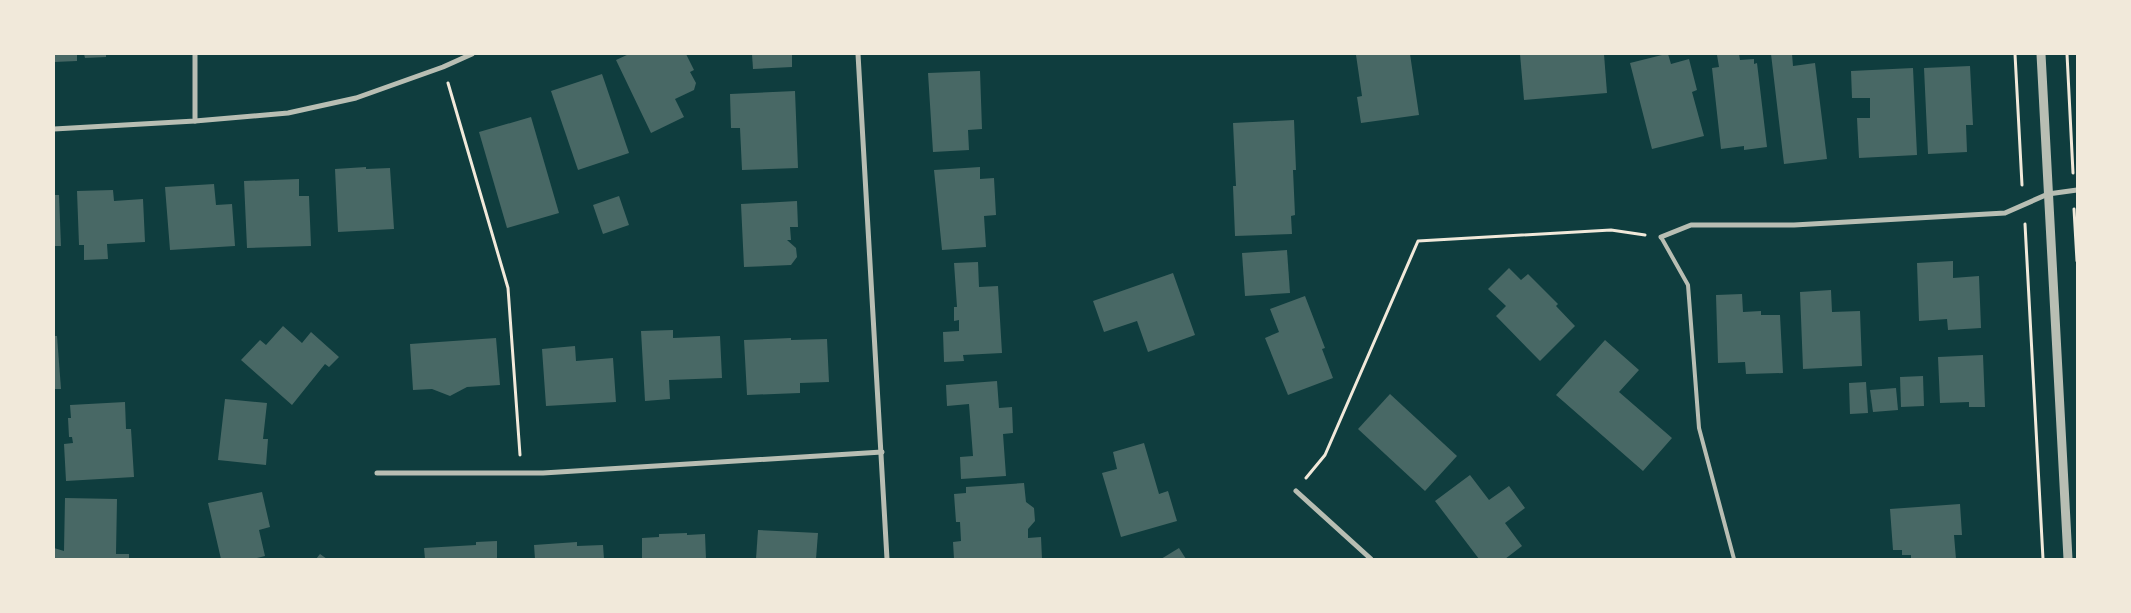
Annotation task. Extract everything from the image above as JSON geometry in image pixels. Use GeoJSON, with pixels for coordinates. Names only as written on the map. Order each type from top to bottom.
{"type":"FeatureCollection","features":[{"type":"Feature","properties":{"kind":"street"},"geometry":{"type":"LineString","coordinates":[[195,54],[196,121]]}},
{"type":"Feature","properties":{"kind":"street"},"geometry":{"type":"LineString","coordinates":[[54,129],[196,121],[288,113],[356,98],[444,67],[472,54]]}},
{"type":"Feature","properties":{"kind":"street"},"geometry":{"type":"LineString","coordinates":[[858,54],[887,559]]}},
{"type":"Feature","properties":{"kind":"street"},"geometry":{"type":"LineString","coordinates":[[2041,54],[2068,559]]}},
{"type":"Feature","properties":{"kind":"street"},"geometry":{"type":"LineString","coordinates":[[1661,237],[1691,225],[1794,225],[2004,213],[2048,194],[2075,190]]}},
{"type":"Feature","properties":{"kind":"street"},"geometry":{"type":"LineString","coordinates":[[377,473],[522,473],[882,452]]}},
{"type":"Feature","properties":{"kind":"street"},"geometry":{"type":"LineString","coordinates":[[1296,490],[1371,559]]}},
{"type":"Feature","properties":{"kind":"lane"},"geometry":{"type":"LineString","coordinates":[[1661,237],[1688,284],[1699,428],[1734,559]]}},
{"type":"Feature","properties":{"kind":"path"},"geometry":{"type":"LineString","coordinates":[[2015,54],[2044,559]]}},
{"type":"Feature","properties":{"kind":"path"},"geometry":{"type":"LineString","coordinates":[[2067,54],[2077,261]]}},
{"type":"Feature","properties":{"kind":"path"},"geometry":{"type":"LineString","coordinates":[[444,67],[508,288],[522,473]]}},
{"type":"Feature","properties":{"kind":"path"},"geometry":{"type":"LineString","coordinates":[[1296,490],[1325,455],[1418,241],[1611,230],[1661,237]]}},
{"type":"Feature","properties":{"kind":"building"},"geometry":{"type":"Polygon","coordinates":[[[54,54],[77,54],[77,61],[54,62],[54,54]]]}},
{"type":"Feature","properties":{"kind":"building"},"geometry":{"type":"Polygon","coordinates":[[[84,54],[106,54],[106,57],[85,58],[84,54]]]}},
{"type":"Feature","properties":{"kind":"building"},"geometry":{"type":"Polygon","coordinates":[[[629,54],[686,54],[694,70],[690,72],[696,83],[694,90],[675,99],[684,117],[651,133],[616,60],[629,54]]]}},
{"type":"Feature","properties":{"kind":"building"},"geometry":{"type":"Polygon","coordinates":[[[752,54],[792,54],[792,67],[753,69],[752,54]]]}},
{"type":"Feature","properties":{"kind":"building"},"geometry":{"type":"Polygon","coordinates":[[[1410,54],[1419,115],[1361,123],[1357,97],[1362,96],[1356,55],[1410,54]]]}},
{"type":"Feature","properties":{"kind":"building"},"geometry":{"type":"Polygon","coordinates":[[[1520,54],[1604,54],[1607,93],[1524,100],[1520,54]]]}},
{"type":"Feature","properties":{"kind":"building"},"geometry":{"type":"Polygon","coordinates":[[[1668,54],[1671,64],[1689,59],[1697,90],[1692,92],[1704,136],[1652,149],[1630,63],[1668,54]]]}},
{"type":"Feature","properties":{"kind":"building"},"geometry":{"type":"Polygon","coordinates":[[[1739,54],[1740,60],[1754,59],[1754,64],[1757,63],[1767,147],[1744,150],[1744,146],[1721,149],[1712,68],[1719,67],[1717,55],[1739,54]]]}},
{"type":"Feature","properties":{"kind":"building"},"geometry":{"type":"Polygon","coordinates":[[[1771,54],[1792,54],[1793,66],[1815,63],[1827,159],[1784,164],[1771,54]]]}},
{"type":"Feature","properties":{"kind":"building"},"geometry":{"type":"Polygon","coordinates":[[[1970,66],[1973,125],[1966,125],[1967,152],[1928,154],[1924,68],[1970,66]]]}},
{"type":"Feature","properties":{"kind":"building"},"geometry":{"type":"Polygon","coordinates":[[[1913,68],[1917,155],[1859,158],[1857,118],[1870,118],[1870,98],[1852,98],[1851,71],[1913,68]]]}},
{"type":"Feature","properties":{"kind":"building"},"geometry":{"type":"Polygon","coordinates":[[[980,71],[982,129],[968,130],[969,150],[933,152],[928,73],[980,71]]]}},
{"type":"Feature","properties":{"kind":"building"},"geometry":{"type":"Polygon","coordinates":[[[602,74],[629,153],[578,170],[551,91],[602,74]]]}},
{"type":"Feature","properties":{"kind":"building"},"geometry":{"type":"Polygon","coordinates":[[[795,91],[798,168],[742,170],[740,128],[731,128],[730,94],[795,91]]]}},
{"type":"Feature","properties":{"kind":"building"},"geometry":{"type":"Polygon","coordinates":[[[531,117],[559,213],[507,228],[479,132],[531,117]]]}},
{"type":"Feature","properties":{"kind":"building"},"geometry":{"type":"Polygon","coordinates":[[[1294,120],[1296,170],[1293,170],[1295,215],[1291,216],[1292,234],[1235,236],[1233,186],[1236,186],[1233,123],[1294,120]]]}},
{"type":"Feature","properties":{"kind":"building"},"geometry":{"type":"Polygon","coordinates":[[[366,167],[366,169],[390,168],[394,229],[338,232],[335,169],[366,167]]]}},
{"type":"Feature","properties":{"kind":"building"},"geometry":{"type":"Polygon","coordinates":[[[980,167],[980,179],[994,178],[996,215],[984,216],[986,247],[942,250],[934,170],[980,167]]]}},
{"type":"Feature","properties":{"kind":"building"},"geometry":{"type":"Polygon","coordinates":[[[299,179],[299,196],[309,196],[311,246],[247,248],[244,181],[299,179]]]}},
{"type":"Feature","properties":{"kind":"building"},"geometry":{"type":"Polygon","coordinates":[[[214,184],[216,205],[232,204],[235,246],[170,250],[165,187],[214,184]]]}},
{"type":"Feature","properties":{"kind":"building"},"geometry":{"type":"Polygon","coordinates":[[[113,190],[114,201],[143,199],[145,242],[107,244],[108,259],[84,260],[84,245],[79,245],[77,191],[113,190]]]}},
{"type":"Feature","properties":{"kind":"building"},"geometry":{"type":"Polygon","coordinates":[[[54,195],[59,195],[61,246],[54,246],[54,195]]]}},
{"type":"Feature","properties":{"kind":"building"},"geometry":{"type":"Polygon","coordinates":[[[619,196],[629,225],[603,234],[593,205],[619,196]]]}},
{"type":"Feature","properties":{"kind":"building"},"geometry":{"type":"Polygon","coordinates":[[[797,201],[798,227],[790,227],[791,240],[787,240],[796,248],[797,257],[791,265],[744,267],[741,204],[797,201]]]}},
{"type":"Feature","properties":{"kind":"building"},"geometry":{"type":"Polygon","coordinates":[[[1287,250],[1290,293],[1245,296],[1242,253],[1287,250]]]}},
{"type":"Feature","properties":{"kind":"building"},"geometry":{"type":"Polygon","coordinates":[[[1953,261],[1953,278],[1979,276],[1981,328],[1948,330],[1947,319],[1919,321],[1917,263],[1953,261]]]}},
{"type":"Feature","properties":{"kind":"building"},"geometry":{"type":"Polygon","coordinates":[[[978,262],[979,287],[998,286],[1002,353],[963,355],[964,361],[944,362],[943,332],[959,331],[959,320],[954,321],[954,307],[957,307],[954,263],[978,262]]]}},
{"type":"Feature","properties":{"kind":"building"},"geometry":{"type":"Polygon","coordinates":[[[1509,268],[1521,280],[1528,274],[1558,304],[1556,306],[1575,326],[1540,361],[1496,316],[1506,306],[1488,289],[1509,268]]]}},
{"type":"Feature","properties":{"kind":"building"},"geometry":{"type":"Polygon","coordinates":[[[1173,273],[1195,335],[1148,352],[1137,321],[1104,332],[1093,301],[1173,273]]]}},
{"type":"Feature","properties":{"kind":"building"},"geometry":{"type":"Polygon","coordinates":[[[1831,290],[1832,312],[1860,311],[1862,366],[1803,369],[1800,292],[1831,290]]]}},
{"type":"Feature","properties":{"kind":"building"},"geometry":{"type":"Polygon","coordinates":[[[1742,294],[1743,312],[1761,311],[1761,315],[1780,315],[1783,373],[1746,374],[1745,362],[1718,363],[1716,295],[1742,294]]]}},
{"type":"Feature","properties":{"kind":"building"},"geometry":{"type":"Polygon","coordinates":[[[1305,296],[1325,348],[1322,349],[1333,378],[1288,395],[1265,338],[1279,332],[1270,309],[1305,296]]]}},
{"type":"Feature","properties":{"kind":"building"},"geometry":{"type":"Polygon","coordinates":[[[283,326],[302,343],[311,332],[339,357],[329,367],[325,364],[292,405],[241,360],[260,340],[266,345],[283,326]]]}},
{"type":"Feature","properties":{"kind":"building"},"geometry":{"type":"Polygon","coordinates":[[[673,330],[673,338],[720,336],[722,378],[669,380],[670,399],[645,401],[641,331],[673,330]]]}},
{"type":"Feature","properties":{"kind":"building"},"geometry":{"type":"Polygon","coordinates":[[[54,336],[57,336],[61,389],[54,389],[54,336]]]}},
{"type":"Feature","properties":{"kind":"building"},"geometry":{"type":"Polygon","coordinates":[[[496,338],[500,385],[467,387],[450,396],[432,389],[413,390],[410,344],[496,338]]]}},
{"type":"Feature","properties":{"kind":"building"},"geometry":{"type":"Polygon","coordinates":[[[791,338],[791,340],[827,339],[829,382],[800,383],[800,393],[747,395],[744,340],[791,338]]]}},
{"type":"Feature","properties":{"kind":"building"},"geometry":{"type":"Polygon","coordinates":[[[1605,340],[1639,370],[1619,392],[1672,438],[1643,471],[1556,395],[1605,340]]]}},
{"type":"Feature","properties":{"kind":"building"},"geometry":{"type":"Polygon","coordinates":[[[575,346],[576,361],[613,358],[616,402],[546,406],[542,349],[575,346]]]}},
{"type":"Feature","properties":{"kind":"building"},"geometry":{"type":"Polygon","coordinates":[[[1983,355],[1985,407],[1969,407],[1969,402],[1940,403],[1938,357],[1983,355]]]}},
{"type":"Feature","properties":{"kind":"building"},"geometry":{"type":"Polygon","coordinates":[[[1923,376],[1924,406],[1901,407],[1900,377],[1923,376]]]}},
{"type":"Feature","properties":{"kind":"building"},"geometry":{"type":"Polygon","coordinates":[[[997,381],[999,408],[1012,407],[1013,433],[1003,434],[1006,476],[961,479],[960,457],[973,456],[969,404],[947,406],[946,385],[997,381]]]}},
{"type":"Feature","properties":{"kind":"building"},"geometry":{"type":"Polygon","coordinates":[[[1866,382],[1868,413],[1850,414],[1849,383],[1866,382]]]}},
{"type":"Feature","properties":{"kind":"building"},"geometry":{"type":"Polygon","coordinates":[[[1896,388],[1898,410],[1873,412],[1870,390],[1896,388]]]}},
{"type":"Feature","properties":{"kind":"building"},"geometry":{"type":"Polygon","coordinates":[[[1390,394],[1457,456],[1425,491],[1358,429],[1390,394]]]}},
{"type":"Feature","properties":{"kind":"building"},"geometry":{"type":"Polygon","coordinates":[[[225,399],[267,403],[263,439],[268,439],[266,465],[218,460],[225,399]]]}},
{"type":"Feature","properties":{"kind":"building"},"geometry":{"type":"Polygon","coordinates":[[[125,402],[126,429],[131,429],[134,477],[66,481],[64,444],[73,443],[72,437],[69,437],[68,418],[71,418],[70,405],[125,402]]]}},
{"type":"Feature","properties":{"kind":"building"},"geometry":{"type":"Polygon","coordinates":[[[1144,443],[1159,494],[1168,491],[1177,521],[1121,537],[1102,473],[1117,469],[1113,452],[1144,443]]]}},
{"type":"Feature","properties":{"kind":"building"},"geometry":{"type":"Polygon","coordinates":[[[1470,475],[1489,500],[1509,486],[1525,508],[1505,523],[1522,546],[1505,559],[1479,559],[1435,501],[1470,475]]]}},
{"type":"Feature","properties":{"kind":"building"},"geometry":{"type":"Polygon","coordinates":[[[1024,483],[1026,502],[1034,508],[1035,521],[1028,529],[1028,538],[1041,537],[1042,559],[954,559],[953,542],[961,541],[960,522],[956,522],[954,494],[966,493],[966,487],[1024,483]]]}},
{"type":"Feature","properties":{"kind":"building"},"geometry":{"type":"Polygon","coordinates":[[[262,492],[270,527],[259,530],[265,556],[253,559],[221,559],[208,503],[262,492]]]}},
{"type":"Feature","properties":{"kind":"building"},"geometry":{"type":"Polygon","coordinates":[[[65,498],[117,499],[116,554],[129,554],[129,559],[54,559],[54,548],[64,551],[65,498]]]}},
{"type":"Feature","properties":{"kind":"building"},"geometry":{"type":"Polygon","coordinates":[[[1960,504],[1962,535],[1954,535],[1956,559],[1911,559],[1911,555],[1902,555],[1902,550],[1893,550],[1890,509],[1960,504]]]}},
{"type":"Feature","properties":{"kind":"building"},"geometry":{"type":"Polygon","coordinates":[[[758,530],[818,533],[816,559],[756,559],[758,530]]]}},
{"type":"Feature","properties":{"kind":"building"},"geometry":{"type":"Polygon","coordinates":[[[687,533],[687,535],[705,534],[706,559],[642,559],[642,538],[659,537],[659,534],[687,533]]]}},
{"type":"Feature","properties":{"kind":"building"},"geometry":{"type":"Polygon","coordinates":[[[497,541],[497,559],[425,559],[424,548],[476,545],[476,542],[497,541]]]}},
{"type":"Feature","properties":{"kind":"building"},"geometry":{"type":"Polygon","coordinates":[[[577,542],[577,546],[603,545],[604,559],[535,559],[534,545],[577,542]]]}},
{"type":"Feature","properties":{"kind":"building"},"geometry":{"type":"Polygon","coordinates":[[[1179,548],[1186,559],[1161,559],[1179,548]]]}},
{"type":"Feature","properties":{"kind":"building"},"geometry":{"type":"Polygon","coordinates":[[[320,554],[327,559],[316,559],[320,554]]]}}]}
